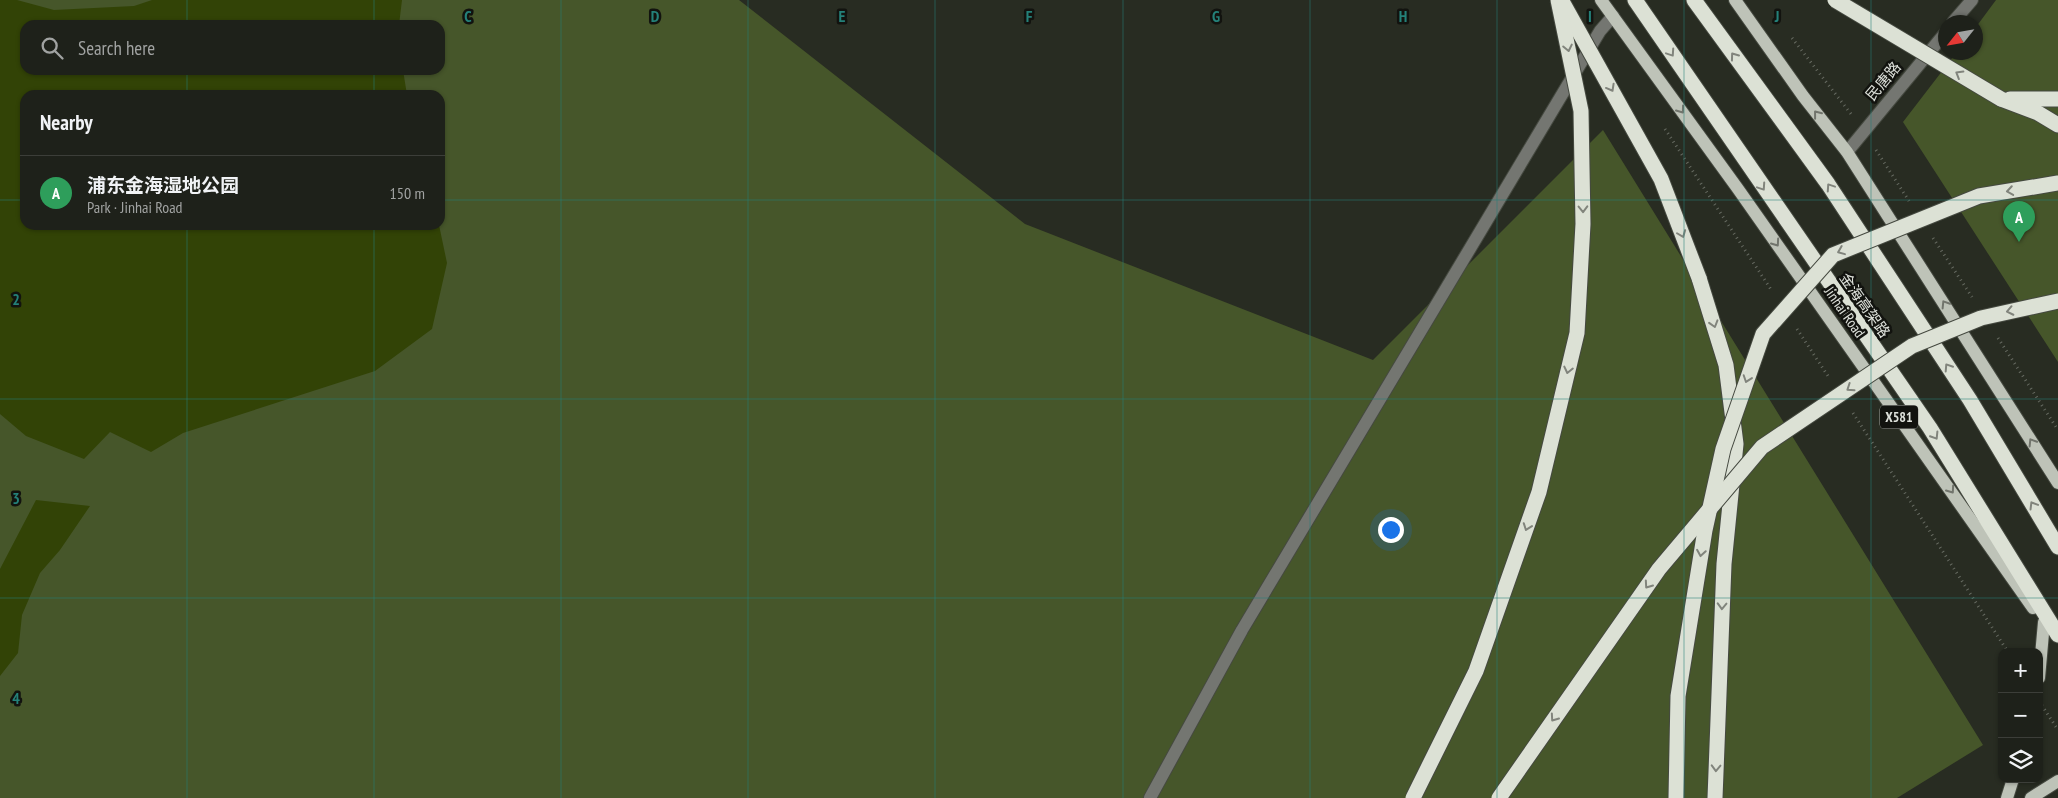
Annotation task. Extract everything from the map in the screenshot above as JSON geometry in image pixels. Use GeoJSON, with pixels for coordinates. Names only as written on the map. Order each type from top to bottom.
{"type":"FeatureCollection","features":[{"type":"Feature","properties":{"kind":"highway"},"geometry":{"type":"LineString","coordinates":[[1413,798],[1476,671],[1536,501],[1577,333],[1583,224],[1581,111],[1560,0]]}},
{"type":"Feature","properties":{"kind":"highway"},"geometry":{"type":"LineString","coordinates":[[1560,0],[1661,178],[1699,278],[1726,365],[1736,444],[1724,564],[1715,798]]}},
{"type":"Feature","properties":{"kind":"highway","name":"金海高架路"},"geometry":{"type":"LineString","coordinates":[[1635,0],[1930,428],[2058,635]]}},
{"type":"Feature","properties":{"kind":"highway"},"geometry":{"type":"LineString","coordinates":[[1694,0],[1828,184],[1970,400],[2058,547]]}},
{"type":"Feature","properties":{"kind":"highway"},"geometry":{"type":"LineString","coordinates":[[1835,0],[2001,99],[2038,113],[2058,125]]}},
{"type":"Feature","properties":{"kind":"highway"},"geometry":{"type":"LineString","coordinates":[[2001,99],[2058,100]]}},
{"type":"Feature","properties":{"kind":"highway"},"geometry":{"type":"LineString","coordinates":[[1676,798],[1678,696],[1705,530],[1722,449],[1763,334],[1833,255],[1979,196],[2058,183]]}},
{"type":"Feature","properties":{"kind":"highway"},"geometry":{"type":"LineString","coordinates":[[1499,798],[1659,569],[1762,447],[1912,346],[1981,318],[2058,301]]}},
{"type":"Feature","properties":{"kind":"main road","name":"Jinhai Road"},"geometry":{"type":"LineString","coordinates":[[1601,0],[2044,622],[2058,645]]}},
{"type":"Feature","properties":{"kind":"main road"},"geometry":{"type":"LineString","coordinates":[[1735,0],[1803,96],[1847,152],[2058,483]]}},
{"type":"Feature","properties":{"kind":"main road"},"geometry":{"type":"LineString","coordinates":[[2042,648],[2044,622]]}},
{"type":"Feature","properties":{"kind":"main road"},"geometry":{"type":"LineString","coordinates":[[2031,798],[2058,781]]}},
{"type":"Feature","properties":{"kind":"main road"},"geometry":{"type":"LineString","coordinates":[[2007,798],[2011,783]]}},
{"type":"Feature","properties":{"kind":"street"},"geometry":{"type":"LineString","coordinates":[[1959,15],[1972,0]]}},
{"type":"Feature","properties":{"kind":"street"},"geometry":{"type":"LineString","coordinates":[[1150,798],[1242,630],[1600,32],[1613,16]]}},
{"type":"Feature","properties":{"kind":"street","name":"民唐路"},"geometry":{"type":"LineString","coordinates":[[1847,152],[1938,42]]}},
{"type":"Feature","properties":{"kind":"path"},"geometry":{"type":"LineString","coordinates":[[2043,707],[2058,730]]}},
{"type":"Feature","properties":{"kind":"shaded area"},"geometry":{"type":"Polygon","coordinates":[[[0,0],[739,0],[1025,224],[1373,360],[1603,130],[1983,745],[1897,798],[0,798],[0,0]]]}},
{"type":"Feature","properties":{"kind":"shaded area"},"geometry":{"type":"Polygon","coordinates":[[[0,0],[17,0],[54,10],[134,6],[152,0],[402,0],[400,20],[20,20],[20,75],[404,75],[406,90],[20,90],[20,230],[440,230],[447,263],[432,329],[375,371],[183,433],[151,452],[110,432],[84,459],[26,436],[0,414],[0,0]]]}},
{"type":"Feature","properties":{"kind":"shaded area"},"geometry":{"type":"Polygon","coordinates":[[[1996,0],[2058,0],[2058,362],[1903,122],[1951,60],[1983,60],[1983,18],[1996,0]]]}},
{"type":"Feature","properties":{"kind":"shaded area"},"geometry":{"type":"Polygon","coordinates":[[[36,500],[90,506],[60,550],[40,573],[22,615],[18,653],[0,676],[0,569],[36,500]]]}},
{"type":"Feature","properties":{"kind":"place","name":"浦东金海湿地公园"},"geometry":{"type":"Point","coordinates":[2019,242]}}]}
